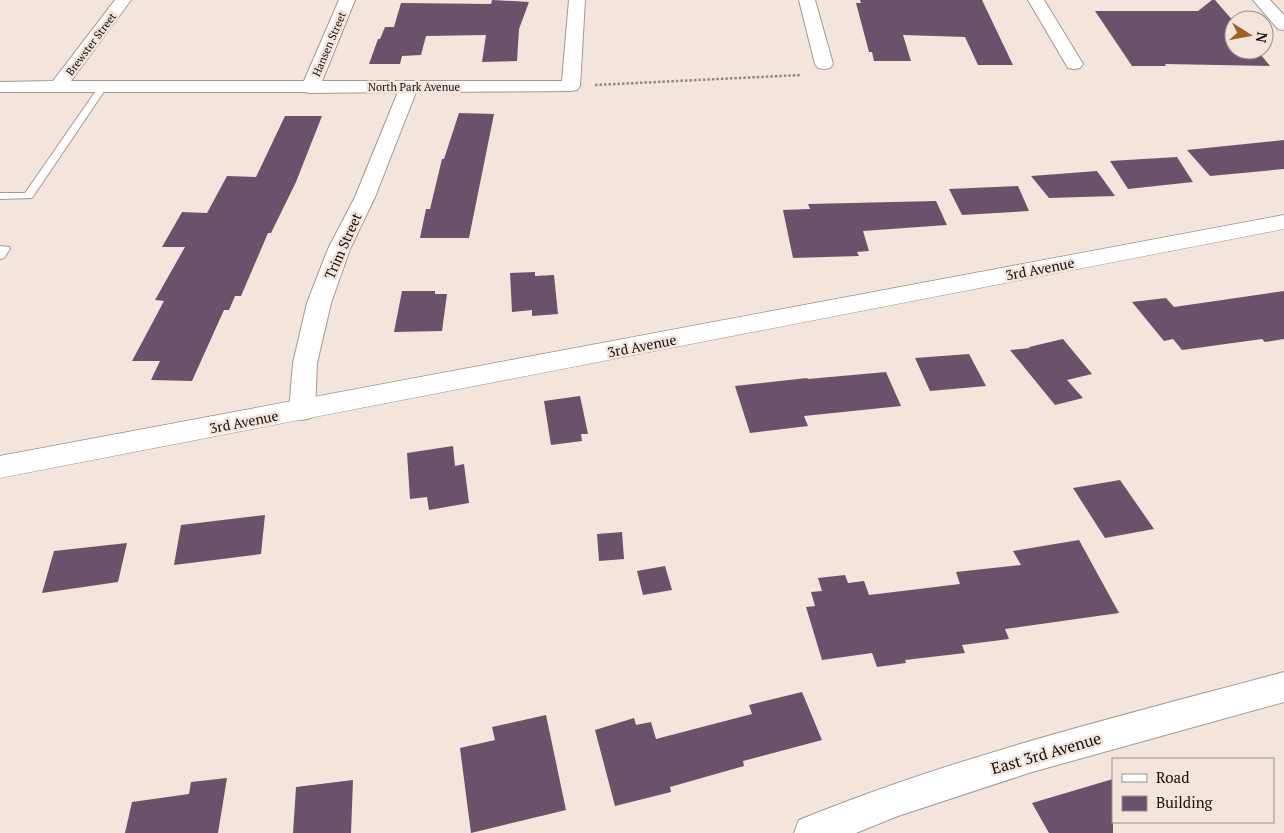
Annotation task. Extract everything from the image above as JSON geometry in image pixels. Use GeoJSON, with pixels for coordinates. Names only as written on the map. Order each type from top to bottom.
{"type":"FeatureCollection","features":[{"type":"Feature","properties":{"kind":"street","name":"Brewster Street"},"geometry":{"type":"LineString","coordinates":[[58,87],[124,0]]}},
{"type":"Feature","properties":{"kind":"street","name":"Hansen Street"},"geometry":{"type":"LineString","coordinates":[[310,88],[348,0]]}},
{"type":"Feature","properties":{"kind":"street"},"geometry":{"type":"LineString","coordinates":[[571,86],[577,0]]}},
{"type":"Feature","properties":{"kind":"street"},"geometry":{"type":"LineString","coordinates":[[807,0],[824,64]]}},
{"type":"Feature","properties":{"kind":"street"},"geometry":{"type":"LineString","coordinates":[[1036,0],[1074,64]]}},
{"type":"Feature","properties":{"kind":"street"},"geometry":{"type":"LineString","coordinates":[[1261,0],[1284,25]]}},
{"type":"Feature","properties":{"kind":"street","name":"North Park Avenue"},"geometry":{"type":"LineString","coordinates":[[0,87],[310,88],[571,86]]}},
{"type":"Feature","properties":{"kind":"street","name":"Trim Street"},"geometry":{"type":"LineString","coordinates":[[302,411],[305,363],[319,302],[339,249],[365,197],[409,87]]}},
{"type":"Feature","properties":{"kind":"street","name":"3rd Avenue"},"geometry":{"type":"LineString","coordinates":[[0,467],[302,411],[1284,222]]}},
{"type":"Feature","properties":{"kind":"street","name":"East 3rd Avenue"},"geometry":{"type":"LineString","coordinates":[[812,833],[898,798],[1023,759],[1284,687]]}},
{"type":"Feature","properties":{"kind":"lane"},"geometry":{"type":"LineString","coordinates":[[0,196],[28,196],[103,87]]}},
{"type":"Feature","properties":{"kind":"lane"},"geometry":{"type":"LineString","coordinates":[[0,249],[5,249],[0,256]]}},
{"type":"Feature","properties":{"kind":"path"},"geometry":{"type":"LineString","coordinates":[[571,86],[795,76],[813,72],[824,64]]}},
{"type":"Feature","properties":{"kind":"building"},"geometry":{"type":"Polygon","coordinates":[[[492,0],[529,2],[519,29],[517,61],[482,62],[486,35],[426,36],[421,55],[402,56],[400,64],[369,64],[378,39],[380,39],[385,27],[394,27],[401,3],[491,4],[492,0]]]}},
{"type":"Feature","properties":{"kind":"building"},"geometry":{"type":"Polygon","coordinates":[[[860,0],[982,0],[1013,65],[978,65],[965,37],[903,35],[911,61],[874,61],[872,52],[869,52],[856,3],[861,3],[860,0]]]}},
{"type":"Feature","properties":{"kind":"building"},"geometry":{"type":"Polygon","coordinates":[[[1212,0],[1215,0],[1224,10],[1224,60],[1265,60],[1270,66],[1165,64],[1166,66],[1132,66],[1095,11],[1198,11],[1212,0]]]}},
{"type":"Feature","properties":{"kind":"building"},"geometry":{"type":"Polygon","coordinates":[[[459,113],[494,114],[469,238],[420,238],[426,209],[430,209],[442,159],[444,159],[459,113]]]}},
{"type":"Feature","properties":{"kind":"building"},"geometry":{"type":"Polygon","coordinates":[[[285,116],[322,116],[296,182],[271,233],[268,233],[241,296],[235,296],[229,310],[224,310],[192,381],[151,380],[160,361],[132,361],[164,301],[155,300],[185,247],[162,247],[182,212],[207,213],[227,176],[256,177],[285,116]]]}},
{"type":"Feature","properties":{"kind":"building"},"geometry":{"type":"Polygon","coordinates":[[[1284,140],[1284,169],[1210,176],[1187,150],[1284,140]]]}},
{"type":"Feature","properties":{"kind":"building"},"geometry":{"type":"Polygon","coordinates":[[[1177,157],[1193,182],[1128,189],[1110,161],[1177,157]]]}},
{"type":"Feature","properties":{"kind":"building"},"geometry":{"type":"Polygon","coordinates":[[[1097,171],[1115,196],[1049,198],[1031,176],[1097,171]]]}},
{"type":"Feature","properties":{"kind":"building"},"geometry":{"type":"Polygon","coordinates":[[[1018,186],[1029,211],[962,215],[949,189],[1018,186]]]}},
{"type":"Feature","properties":{"kind":"building"},"geometry":{"type":"Polygon","coordinates":[[[936,201],[947,225],[863,231],[869,251],[857,252],[859,256],[793,258],[783,210],[810,209],[808,204],[936,201]]]}},
{"type":"Feature","properties":{"kind":"building"},"geometry":{"type":"Polygon","coordinates":[[[535,272],[535,276],[554,275],[558,314],[532,316],[532,310],[512,312],[510,273],[535,272]]]}},
{"type":"Feature","properties":{"kind":"building"},"geometry":{"type":"Polygon","coordinates":[[[402,291],[435,291],[435,294],[447,294],[442,331],[394,332],[402,291]]]}},
{"type":"Feature","properties":{"kind":"building"},"geometry":{"type":"Polygon","coordinates":[[[1284,291],[1284,339],[1265,342],[1262,339],[1182,350],[1173,339],[1164,341],[1132,302],[1166,298],[1174,307],[1284,291]]]}},
{"type":"Feature","properties":{"kind":"building"},"geometry":{"type":"Polygon","coordinates":[[[1063,339],[1092,374],[1067,380],[1083,398],[1055,405],[1010,350],[1030,348],[1063,339]]]}},
{"type":"Feature","properties":{"kind":"building"},"geometry":{"type":"Polygon","coordinates":[[[969,354],[986,386],[930,391],[915,358],[969,354]]]}},
{"type":"Feature","properties":{"kind":"building"},"geometry":{"type":"Polygon","coordinates":[[[886,372],[901,406],[804,416],[808,426],[750,433],[735,386],[807,378],[886,372]]]}},
{"type":"Feature","properties":{"kind":"building"},"geometry":{"type":"Polygon","coordinates":[[[580,396],[588,434],[581,434],[582,441],[551,445],[544,401],[580,396]]]}},
{"type":"Feature","properties":{"kind":"building"},"geometry":{"type":"Polygon","coordinates":[[[453,446],[455,466],[464,464],[469,503],[429,510],[427,497],[410,499],[407,453],[453,446]]]}},
{"type":"Feature","properties":{"kind":"building"},"geometry":{"type":"Polygon","coordinates":[[[1120,480],[1154,529],[1105,538],[1073,488],[1120,480]]]}},
{"type":"Feature","properties":{"kind":"building"},"geometry":{"type":"Polygon","coordinates":[[[265,515],[261,554],[174,565],[181,525],[265,515]]]}},
{"type":"Feature","properties":{"kind":"building"},"geometry":{"type":"Polygon","coordinates":[[[622,532],[624,559],[599,561],[597,534],[622,532]]]}},
{"type":"Feature","properties":{"kind":"building"},"geometry":{"type":"Polygon","coordinates":[[[1079,540],[1119,613],[1005,629],[1009,639],[962,645],[965,653],[905,660],[906,663],[877,667],[872,653],[822,660],[806,607],[815,606],[811,592],[822,591],[818,578],[845,575],[848,583],[864,581],[869,595],[960,584],[956,572],[1021,565],[1013,551],[1079,540]]]}},
{"type":"Feature","properties":{"kind":"building"},"geometry":{"type":"Polygon","coordinates":[[[127,543],[118,582],[42,593],[54,551],[127,543]]]}},
{"type":"Feature","properties":{"kind":"building"},"geometry":{"type":"Polygon","coordinates":[[[665,566],[672,590],[643,595],[637,571],[665,566]]]}},
{"type":"Feature","properties":{"kind":"building"},"geometry":{"type":"Polygon","coordinates":[[[802,692],[822,740],[743,761],[744,766],[670,787],[671,792],[615,806],[595,730],[634,718],[636,725],[651,722],[656,739],[752,714],[749,705],[802,692]]]}},
{"type":"Feature","properties":{"kind":"building"},"geometry":{"type":"Polygon","coordinates":[[[546,715],[566,810],[471,833],[460,748],[495,740],[492,727],[546,715]]]}},
{"type":"Feature","properties":{"kind":"building"},"geometry":{"type":"Polygon","coordinates":[[[227,778],[218,833],[125,833],[132,802],[189,794],[191,782],[227,778]]]}},
{"type":"Feature","properties":{"kind":"building"},"geometry":{"type":"Polygon","coordinates":[[[1112,779],[1113,833],[1049,833],[1032,803],[1112,779]]]}},
{"type":"Feature","properties":{"kind":"building"},"geometry":{"type":"Polygon","coordinates":[[[353,780],[351,833],[293,833],[296,787],[353,780]]]}}]}
